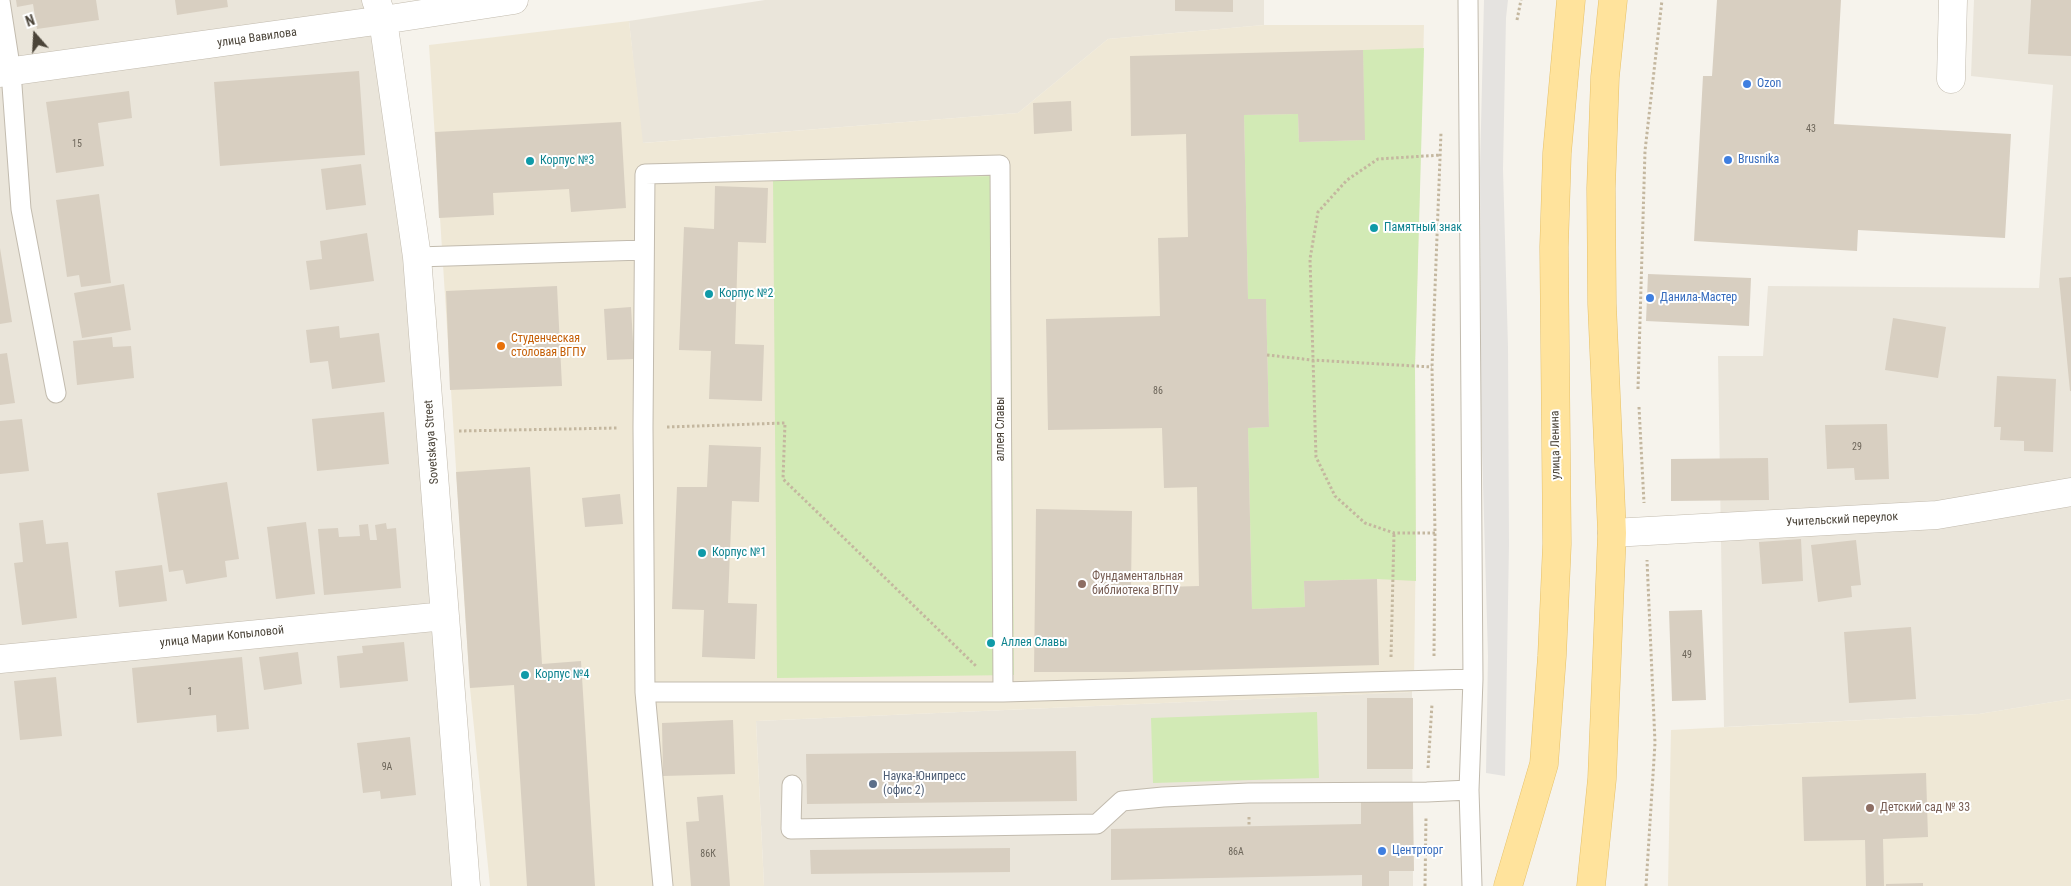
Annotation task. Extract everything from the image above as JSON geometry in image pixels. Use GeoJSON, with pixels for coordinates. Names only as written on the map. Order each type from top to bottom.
{"type":"FeatureCollection","features":[{"type":"Feature","properties":{"kind":"main road","name":"улица Ленина"},"geometry":{"type":"LineString","coordinates":[[1508,886],[1544,764],[1552,666],[1557,544],[1554,247],[1557,153],[1571,0]]}},
{"type":"Feature","properties":{"kind":"main road"},"geometry":{"type":"LineString","coordinates":[[1591,886],[1602,779],[1612,533],[1602,304],[1602,188],[1605,76],[1613,0]]}},
{"type":"Feature","properties":{"kind":"street","name":"улица Вавилова"},"geometry":{"type":"LineString","coordinates":[[5,72],[379,10],[514,0]]}},
{"type":"Feature","properties":{"kind":"street"},"geometry":{"type":"LineString","coordinates":[[1951,79],[1953,0]]}},
{"type":"Feature","properties":{"kind":"street","name":"Sovetskaya Street"},"geometry":{"type":"LineString","coordinates":[[379,10],[417,257],[466,886]]}},
{"type":"Feature","properties":{"kind":"street","name":"Учительский переулок"},"geometry":{"type":"LineString","coordinates":[[1612,533],[1937,515],[2071,492]]}},
{"type":"Feature","properties":{"kind":"street","name":"улица Марии Копыловой"},"geometry":{"type":"LineString","coordinates":[[0,659],[445,616]]}},
{"type":"Feature","properties":{"kind":"lane"},"geometry":{"type":"LineString","coordinates":[[1468,0],[1473,679],[1469,790],[1472,886]]}},
{"type":"Feature","properties":{"kind":"lane"},"geometry":{"type":"LineString","coordinates":[[0,1],[5,72],[21,209],[56,393]]}},
{"type":"Feature","properties":{"kind":"lane","name":"аллея Славы"},"geometry":{"type":"LineString","coordinates":[[644,250],[645,174],[1000,165],[1002,692]]}},
{"type":"Feature","properties":{"kind":"lane"},"geometry":{"type":"LineString","coordinates":[[417,257],[644,250],[645,692],[663,886]]}},
{"type":"Feature","properties":{"kind":"lane"},"geometry":{"type":"LineString","coordinates":[[645,692],[1002,692],[1473,679]]}},
{"type":"Feature","properties":{"kind":"lane"},"geometry":{"type":"LineString","coordinates":[[792,785],[791,829],[1097,824],[1122,801],[1130,800],[1249,793],[1469,790]]}},
{"type":"Feature","properties":{"kind":"path"},"geometry":{"type":"LineString","coordinates":[[1517,20],[1521,0]]}},
{"type":"Feature","properties":{"kind":"path"},"geometry":{"type":"LineString","coordinates":[[1646,886],[1655,743],[1638,389],[1645,151],[1662,0]]}},
{"type":"Feature","properties":{"kind":"path"},"geometry":{"type":"LineString","coordinates":[[1425,886],[1427,792],[1433,680],[1435,533],[1432,367],[1441,126]]}},
{"type":"Feature","properties":{"kind":"path"},"geometry":{"type":"LineString","coordinates":[[1435,533],[1394,533],[1365,523],[1335,496],[1316,457],[1310,259],[1318,212],[1346,180],[1378,159],[1441,155]]}},
{"type":"Feature","properties":{"kind":"path"},"geometry":{"type":"LineString","coordinates":[[1267,355],[1312,360],[1432,367]]}},
{"type":"Feature","properties":{"kind":"path"},"geometry":{"type":"LineString","coordinates":[[431,433],[784,423],[784,478],[1002,692]]}},
{"type":"Feature","properties":{"kind":"path"},"geometry":{"type":"LineString","coordinates":[[1390,681],[1394,533]]}},
{"type":"Feature","properties":{"kind":"shaded area"},"geometry":{"type":"Polygon","coordinates":[[[0,0],[387,0],[458,886],[0,886],[0,0]]]}},
{"type":"Feature","properties":{"kind":"shaded area"},"geometry":{"type":"Polygon","coordinates":[[[765,0],[1264,0],[1264,25],[1108,39],[1018,113],[642,143],[629,21],[765,0]]]}},
{"type":"Feature","properties":{"kind":"shaded area"},"geometry":{"type":"Polygon","coordinates":[[[1484,0],[1508,0],[1503,169],[1508,347],[1509,545],[1505,776],[1486,773],[1488,656],[1481,415],[1480,168],[1484,0]]]}},
{"type":"Feature","properties":{"kind":"shaded area"},"geometry":{"type":"Polygon","coordinates":[[[1974,0],[2071,0],[2071,699],[1979,714],[1724,727],[1718,356],[1763,356],[1768,286],[2039,288],[2053,85],[1971,76],[1974,0]]]}},
{"type":"Feature","properties":{"kind":"shaded area"},"geometry":{"type":"Polygon","coordinates":[[[629,21],[643,143],[1018,113],[1108,39],[1264,25],[1424,25],[1415,366],[1416,534],[1414,681],[1412,692],[756,721],[764,886],[490,886],[470,688],[429,45],[629,21]]]}},
{"type":"Feature","properties":{"kind":"shaded area"},"geometry":{"type":"Polygon","coordinates":[[[1412,692],[1413,886],[764,886],[756,721],[1412,692]]]}},
{"type":"Feature","properties":{"kind":"shaded area","name":"Детский сад № 33"},"geometry":{"type":"Polygon","coordinates":[[[2071,699],[2071,886],[1668,886],[1671,730],[1979,714],[2071,699]]]}},
{"type":"Feature","properties":{"kind":"green space"},"geometry":{"type":"Polygon","coordinates":[[[1424,48],[1415,366],[1416,581],[1377,579],[1304,581],[1305,607],[1252,609],[1248,428],[1269,427],[1266,299],[1248,299],[1244,115],[1298,114],[1299,142],[1364,140],[1363,50],[1424,48]]]}},
{"type":"Feature","properties":{"kind":"green space"},"geometry":{"type":"Polygon","coordinates":[[[1010,176],[1014,675],[777,678],[773,178],[1010,176]]]}},
{"type":"Feature","properties":{"kind":"green space"},"geometry":{"type":"Polygon","coordinates":[[[1317,712],[1319,778],[1153,783],[1151,718],[1317,712]]]}},
{"type":"Feature","properties":{"kind":"building"},"geometry":{"type":"Polygon","coordinates":[[[16,0],[96,0],[99,20],[37,29],[33,4],[17,7],[16,0]]]}},
{"type":"Feature","properties":{"kind":"building"},"geometry":{"type":"Polygon","coordinates":[[[175,0],[227,0],[228,7],[177,15],[175,0]]]}},
{"type":"Feature","properties":{"kind":"building"},"geometry":{"type":"Polygon","coordinates":[[[1175,0],[1233,0],[1233,12],[1175,11],[1175,0]]]}},
{"type":"Feature","properties":{"kind":"building"},"geometry":{"type":"Polygon","coordinates":[[[1717,0],[1841,0],[1834,124],[2011,134],[2005,238],[1858,230],[1857,251],[1694,241],[1703,76],[1712,76],[1717,0]]]}},
{"type":"Feature","properties":{"kind":"building"},"geometry":{"type":"Polygon","coordinates":[[[2031,0],[2071,0],[2071,56],[2028,54],[2031,0]]]}},
{"type":"Feature","properties":{"kind":"building"},"geometry":{"type":"Polygon","coordinates":[[[1363,50],[1365,140],[1299,142],[1298,114],[1244,115],[1248,299],[1266,299],[1269,427],[1248,428],[1252,609],[1305,607],[1304,581],[1377,579],[1379,665],[1128,672],[1034,672],[1036,509],[1132,511],[1131,588],[1199,586],[1197,487],[1164,488],[1162,428],[1048,430],[1046,319],[1160,316],[1158,238],[1188,237],[1186,134],[1131,136],[1130,56],[1363,50]]]}},
{"type":"Feature","properties":{"kind":"building"},"geometry":{"type":"Polygon","coordinates":[[[359,71],[365,155],[220,166],[214,82],[359,71]]]}},
{"type":"Feature","properties":{"kind":"building"},"geometry":{"type":"Polygon","coordinates":[[[129,91],[132,118],[98,123],[104,166],[56,173],[46,102],[129,91]]]}},
{"type":"Feature","properties":{"kind":"building"},"geometry":{"type":"Polygon","coordinates":[[[1071,101],[1072,131],[1034,134],[1033,103],[1071,101]]]}},
{"type":"Feature","properties":{"kind":"building","name":"Корпус №3"},"geometry":{"type":"Polygon","coordinates":[[[621,122],[626,208],[571,212],[569,189],[493,193],[494,215],[439,218],[435,132],[621,122]]]}},
{"type":"Feature","properties":{"kind":"building"},"geometry":{"type":"Polygon","coordinates":[[[361,164],[366,205],[326,210],[321,169],[361,164]]]}},
{"type":"Feature","properties":{"kind":"building","name":"Корпус №2"},"geometry":{"type":"Polygon","coordinates":[[[715,186],[768,188],[766,243],[738,242],[735,344],[764,345],[762,401],[709,399],[711,351],[679,350],[684,227],[714,229],[715,186]]]}},
{"type":"Feature","properties":{"kind":"building"},"geometry":{"type":"Polygon","coordinates":[[[99,194],[111,283],[81,287],[79,275],[67,277],[56,200],[99,194]]]}},
{"type":"Feature","properties":{"kind":"building"},"geometry":{"type":"Polygon","coordinates":[[[367,233],[374,281],[310,290],[306,261],[322,259],[320,241],[367,233]]]}},
{"type":"Feature","properties":{"kind":"building"},"geometry":{"type":"Polygon","coordinates":[[[0,248],[12,322],[0,324],[0,248]]]}},
{"type":"Feature","properties":{"kind":"building"},"geometry":{"type":"Polygon","coordinates":[[[1648,274],[1751,278],[1749,326],[1646,321],[1648,274]]]}},
{"type":"Feature","properties":{"kind":"building"},"geometry":{"type":"Polygon","coordinates":[[[2071,277],[2071,391],[2070,391],[2059,278],[2071,277]]]}},
{"type":"Feature","properties":{"kind":"building"},"geometry":{"type":"Polygon","coordinates":[[[124,284],[131,330],[82,338],[74,293],[124,284]]]}},
{"type":"Feature","properties":{"kind":"building"},"geometry":{"type":"Polygon","coordinates":[[[557,286],[562,386],[450,390],[446,291],[557,286]]]}},
{"type":"Feature","properties":{"kind":"building"},"geometry":{"type":"Polygon","coordinates":[[[631,307],[634,359],[607,360],[604,309],[631,307]]]}},
{"type":"Feature","properties":{"kind":"building"},"geometry":{"type":"Polygon","coordinates":[[[1893,318],[1946,327],[1938,378],[1885,370],[1893,318]]]}},
{"type":"Feature","properties":{"kind":"building"},"geometry":{"type":"Polygon","coordinates":[[[339,326],[340,338],[379,333],[385,382],[332,389],[328,361],[310,363],[306,330],[339,326]]]}},
{"type":"Feature","properties":{"kind":"building"},"geometry":{"type":"Polygon","coordinates":[[[112,337],[113,347],[131,346],[134,378],[77,385],[73,341],[112,337]]]}},
{"type":"Feature","properties":{"kind":"building"},"geometry":{"type":"Polygon","coordinates":[[[7,353],[15,403],[0,405],[0,354],[7,353]]]}},
{"type":"Feature","properties":{"kind":"building"},"geometry":{"type":"Polygon","coordinates":[[[1997,376],[2056,379],[2053,452],[2024,451],[2024,441],[2000,440],[2001,427],[1994,427],[1997,376]]]}},
{"type":"Feature","properties":{"kind":"building"},"geometry":{"type":"Polygon","coordinates":[[[384,412],[389,464],[317,471],[312,419],[384,412]]]}},
{"type":"Feature","properties":{"kind":"building"},"geometry":{"type":"Polygon","coordinates":[[[22,419],[29,471],[0,474],[0,421],[22,419]]]}},
{"type":"Feature","properties":{"kind":"building"},"geometry":{"type":"Polygon","coordinates":[[[1887,424],[1889,479],[1855,480],[1854,468],[1827,469],[1825,425],[1887,424]]]}},
{"type":"Feature","properties":{"kind":"building","name":"Корпус №1"},"geometry":{"type":"Polygon","coordinates":[[[709,445],[761,447],[759,502],[732,501],[728,603],[757,604],[755,659],[702,657],[704,610],[672,609],[677,487],[707,487],[709,445]]]}},
{"type":"Feature","properties":{"kind":"building"},"geometry":{"type":"Polygon","coordinates":[[[1768,458],[1769,500],[1671,501],[1671,459],[1768,458]]]}},
{"type":"Feature","properties":{"kind":"building","name":"Корпус №4"},"geometry":{"type":"Polygon","coordinates":[[[530,467],[542,664],[581,661],[595,886],[527,886],[514,685],[470,688],[456,472],[530,467]]]}},
{"type":"Feature","properties":{"kind":"building"},"geometry":{"type":"Polygon","coordinates":[[[227,482],[239,559],[225,561],[227,577],[186,584],[183,570],[169,572],[157,493],[227,482]]]}},
{"type":"Feature","properties":{"kind":"building"},"geometry":{"type":"Polygon","coordinates":[[[620,494],[623,524],[585,527],[582,498],[620,494]]]}},
{"type":"Feature","properties":{"kind":"building"},"geometry":{"type":"Polygon","coordinates":[[[43,520],[46,544],[68,542],[77,618],[22,625],[14,563],[23,562],[19,523],[43,520]]]}},
{"type":"Feature","properties":{"kind":"building"},"geometry":{"type":"Polygon","coordinates":[[[306,522],[315,594],[276,599],[267,527],[306,522]]]}},
{"type":"Feature","properties":{"kind":"building"},"geometry":{"type":"Polygon","coordinates":[[[386,523],[387,529],[396,528],[401,588],[324,595],[318,529],[338,528],[339,537],[360,536],[359,525],[368,524],[370,540],[377,540],[375,525],[386,523]]]}},
{"type":"Feature","properties":{"kind":"building"},"geometry":{"type":"Polygon","coordinates":[[[1801,539],[1803,581],[1762,584],[1759,542],[1801,539]]]}},
{"type":"Feature","properties":{"kind":"building"},"geometry":{"type":"Polygon","coordinates":[[[1856,540],[1861,585],[1851,586],[1852,597],[1818,602],[1811,545],[1856,540]]]}},
{"type":"Feature","properties":{"kind":"building"},"geometry":{"type":"Polygon","coordinates":[[[162,565],[167,601],[119,607],[115,571],[162,565]]]}},
{"type":"Feature","properties":{"kind":"building"},"geometry":{"type":"Polygon","coordinates":[[[1702,610],[1706,700],[1672,701],[1669,611],[1702,610]]]}},
{"type":"Feature","properties":{"kind":"building"},"geometry":{"type":"Polygon","coordinates":[[[1911,627],[1916,699],[1849,703],[1844,632],[1911,627]]]}},
{"type":"Feature","properties":{"kind":"building"},"geometry":{"type":"Polygon","coordinates":[[[404,642],[408,681],[340,688],[337,656],[363,653],[362,646],[404,642]]]}},
{"type":"Feature","properties":{"kind":"building"},"geometry":{"type":"Polygon","coordinates":[[[298,652],[302,684],[264,690],[259,657],[298,652]]]}},
{"type":"Feature","properties":{"kind":"building"},"geometry":{"type":"Polygon","coordinates":[[[242,657],[249,729],[217,732],[216,715],[137,723],[132,668],[242,657]]]}},
{"type":"Feature","properties":{"kind":"building"},"geometry":{"type":"Polygon","coordinates":[[[56,677],[62,736],[20,740],[14,681],[56,677]]]}},
{"type":"Feature","properties":{"kind":"building"},"geometry":{"type":"Polygon","coordinates":[[[1367,698],[1413,698],[1413,769],[1367,769],[1367,698]]]}},
{"type":"Feature","properties":{"kind":"building"},"geometry":{"type":"Polygon","coordinates":[[[733,720],[735,774],[663,776],[662,723],[733,720]]]}},
{"type":"Feature","properties":{"kind":"building"},"geometry":{"type":"Polygon","coordinates":[[[410,737],[416,795],[381,799],[380,791],[363,793],[357,743],[410,737]]]}},
{"type":"Feature","properties":{"kind":"building"},"geometry":{"type":"Polygon","coordinates":[[[1076,751],[1077,801],[807,804],[806,754],[1076,751]]]}},
{"type":"Feature","properties":{"kind":"building"},"geometry":{"type":"Polygon","coordinates":[[[1926,773],[1928,837],[1883,839],[1884,886],[1866,886],[1865,840],[1804,841],[1802,777],[1926,773]]]}},
{"type":"Feature","properties":{"kind":"building"},"geometry":{"type":"Polygon","coordinates":[[[723,795],[730,886],[691,886],[686,822],[699,821],[697,797],[723,795]]]}},
{"type":"Feature","properties":{"kind":"building"},"geometry":{"type":"Polygon","coordinates":[[[1361,802],[1413,802],[1414,871],[1389,871],[1389,886],[1362,886],[1362,875],[1111,880],[1111,829],[1361,824],[1361,802]]]}},
{"type":"Feature","properties":{"kind":"building"},"geometry":{"type":"Polygon","coordinates":[[[1010,848],[1010,872],[811,874],[810,850],[1010,848]]]}},
{"type":"Feature","properties":{"kind":"building"},"geometry":{"type":"Polygon","coordinates":[[[1923,883],[1923,886],[1886,886],[1886,884],[1923,883]]]}},
{"type":"Feature","properties":{"kind":"place","name":"Ozon"},"geometry":{"type":"Point","coordinates":[1747,84]}},
{"type":"Feature","properties":{"kind":"place","name":"Brusnika"},"geometry":{"type":"Point","coordinates":[1728,160]}},
{"type":"Feature","properties":{"kind":"place","name":"Корпус №3"},"geometry":{"type":"Point","coordinates":[530,161]}},
{"type":"Feature","properties":{"kind":"place","name":"Памятный знак"},"geometry":{"type":"Point","coordinates":[1374,228]}},
{"type":"Feature","properties":{"kind":"place","name":"Корпус №2"},"geometry":{"type":"Point","coordinates":[709,294]}},
{"type":"Feature","properties":{"kind":"place","name":"Данила-Мастер"},"geometry":{"type":"Point","coordinates":[1650,298]}},
{"type":"Feature","properties":{"kind":"place","name":"Студенческая столовая ВГПУ"},"geometry":{"type":"Point","coordinates":[501,346]}},
{"type":"Feature","properties":{"kind":"place","name":"Корпус №1"},"geometry":{"type":"Point","coordinates":[702,553]}},
{"type":"Feature","properties":{"kind":"place","name":"Фундаментальная библиотека ВГПУ"},"geometry":{"type":"Point","coordinates":[1082,584]}},
{"type":"Feature","properties":{"kind":"place","name":"Аллея Славы"},"geometry":{"type":"Point","coordinates":[991,643]}},
{"type":"Feature","properties":{"kind":"place","name":"Корпус №4"},"geometry":{"type":"Point","coordinates":[525,675]}},
{"type":"Feature","properties":{"kind":"place","name":"Наука-Юнипресс (офис 2)"},"geometry":{"type":"Point","coordinates":[873,784]}},
{"type":"Feature","properties":{"kind":"place","name":"Детский сад № 33"},"geometry":{"type":"Point","coordinates":[1870,808]}},
{"type":"Feature","properties":{"kind":"place","name":"Центрторг"},"geometry":{"type":"Point","coordinates":[1382,851]}}]}
